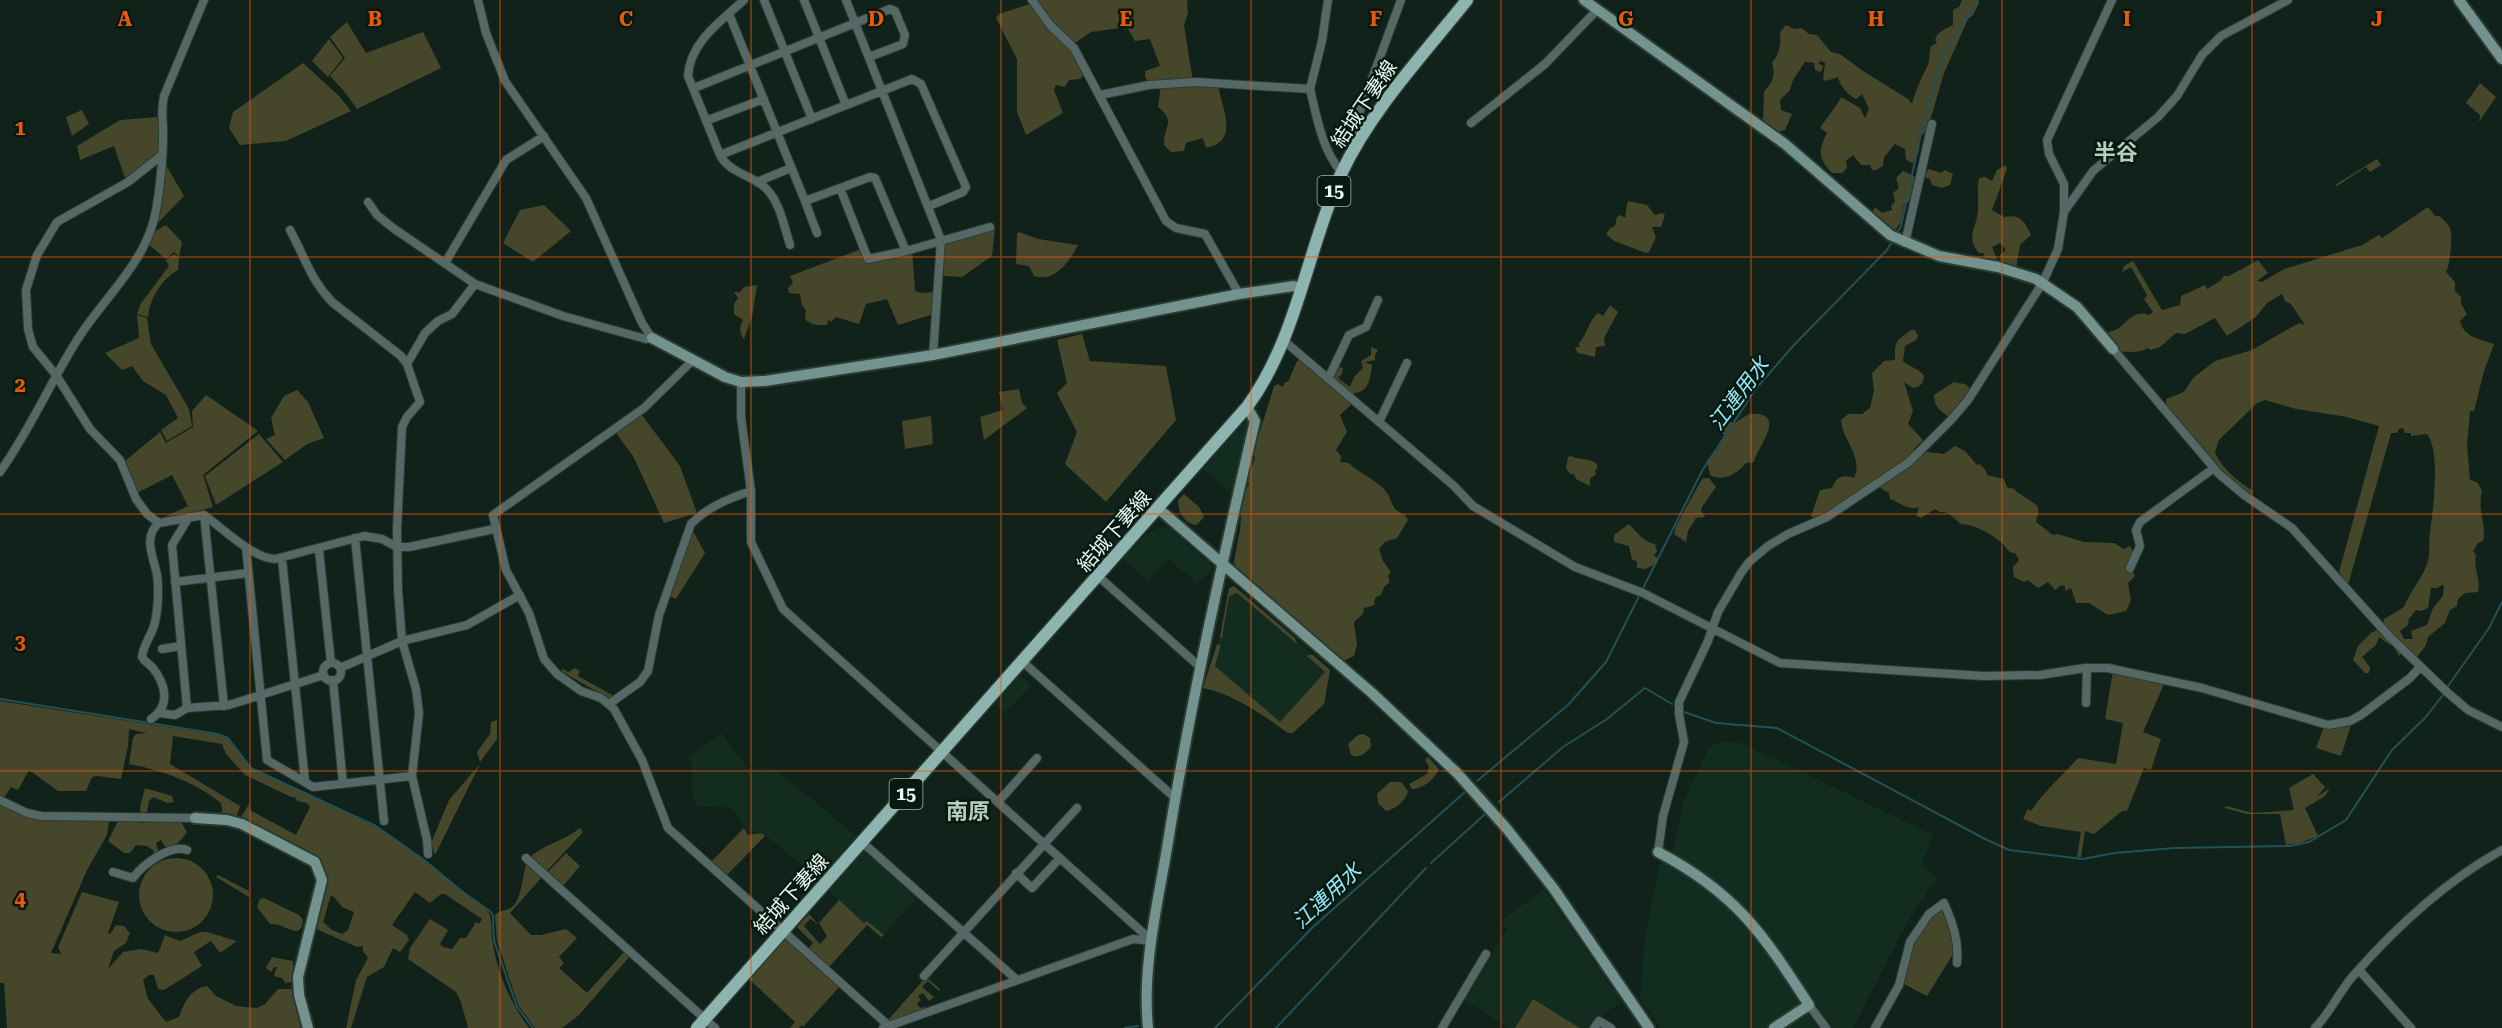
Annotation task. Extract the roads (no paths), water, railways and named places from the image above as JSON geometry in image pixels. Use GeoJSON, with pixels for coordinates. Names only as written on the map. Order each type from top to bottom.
{"type":"FeatureCollection","features":[{"type":"Feature","properties":{"kind":"main road","name":"結城下妻線"},"geometry":{"type":"LineString","coordinates":[[706,1025],[784,930],[1099,577],[1247,407],[1269,373],[1283,340],[1342,173],[1387,101],[1467,0]]}},
{"type":"Feature","properties":{"kind":"street"},"geometry":{"type":"LineString","coordinates":[[0,472],[82,333],[147,239],[154,222],[162,155],[163,134],[160,113],[164,96],[204,0]]}},
{"type":"Feature","properties":{"kind":"street"},"geometry":{"type":"LineString","coordinates":[[478,0],[486,33],[505,81],[586,198],[642,323],[652,338],[725,377],[741,382],[812,376],[933,355],[1239,294],[1288,286],[1300,288]]}},
{"type":"Feature","properties":{"kind":"street"},"geometry":{"type":"LineString","coordinates":[[744,0],[700,41],[688,76],[708,120],[724,164],[763,185],[772,197],[782,219],[790,245]]}},
{"type":"Feature","properties":{"kind":"street"},"geometry":{"type":"LineString","coordinates":[[764,0],[812,119]]}},
{"type":"Feature","properties":{"kind":"street"},"geometry":{"type":"LineString","coordinates":[[804,0],[846,105]]}},
{"type":"Feature","properties":{"kind":"street"},"geometry":{"type":"LineString","coordinates":[[846,0],[941,240],[933,355]]}},
{"type":"Feature","properties":{"kind":"street"},"geometry":{"type":"LineString","coordinates":[[1032,0],[1050,25],[1074,48],[1166,221],[1176,228],[1205,234],[1239,294]]}},
{"type":"Feature","properties":{"kind":"street"},"geometry":{"type":"LineString","coordinates":[[1328,0],[1322,41],[1310,89],[1323,139],[1333,163],[1342,173]]}},
{"type":"Feature","properties":{"kind":"street"},"geometry":{"type":"LineString","coordinates":[[1355,149],[1350,143],[1352,133],[1401,0]]}},
{"type":"Feature","properties":{"kind":"street"},"geometry":{"type":"LineString","coordinates":[[1584,0],[1597,6],[1785,144],[1890,235],[1939,256],[2019,272],[2043,282],[2077,307],[2214,468],[2244,495],[2292,528],[2420,667],[2468,710],[2502,727]]}},
{"type":"Feature","properties":{"kind":"street"},"geometry":{"type":"LineString","coordinates":[[1826,1028],[1772,947],[1750,920],[1713,886],[1658,852],[1663,816],[1684,742],[1679,714],[1680,702],[1718,612],[1735,581],[1749,562],[1788,534],[1827,518],[1910,462],[1968,400],[2043,282],[2058,249],[2064,212],[2064,184],[2049,154],[2047,140],[2112,0]]}},
{"type":"Feature","properties":{"kind":"street"},"geometry":{"type":"LineString","coordinates":[[2064,212],[2099,165],[2146,128],[2177,96],[2202,55],[2214,41],[2288,0]]}},
{"type":"Feature","properties":{"kind":"street"},"geometry":{"type":"LineString","coordinates":[[2459,0],[2502,58]]}},
{"type":"Feature","properties":{"kind":"street"},"geometry":{"type":"LineString","coordinates":[[1471,123],[1545,64],[1597,6]]}},
{"type":"Feature","properties":{"kind":"street"},"geometry":{"type":"LineString","coordinates":[[694,88],[854,22],[890,9],[896,10],[906,35],[903,44],[869,57]]}},
{"type":"Feature","properties":{"kind":"street"},"geometry":{"type":"LineString","coordinates":[[729,14],[818,233]]}},
{"type":"Feature","properties":{"kind":"street"},"geometry":{"type":"LineString","coordinates":[[720,155],[912,80],[921,84],[966,187],[963,192],[929,206]]}},
{"type":"Feature","properties":{"kind":"street"},"geometry":{"type":"LineString","coordinates":[[1100,95],[1149,85],[1196,82],[1310,89]]}},
{"type":"Feature","properties":{"kind":"street"},"geometry":{"type":"LineString","coordinates":[[708,120],[764,99]]}},
{"type":"Feature","properties":{"kind":"street"},"geometry":{"type":"LineString","coordinates":[[1903,242],[1932,123]]}},
{"type":"Feature","properties":{"kind":"street"},"geometry":{"type":"LineString","coordinates":[[446,263],[506,160],[544,136]]}},
{"type":"Feature","properties":{"kind":"street"},"geometry":{"type":"LineString","coordinates":[[159,523],[147,514],[136,499],[120,460],[90,429],[56,375],[33,347],[29,338],[26,290],[37,255],[57,222],[128,182],[162,155]]}},
{"type":"Feature","properties":{"kind":"street"},"geometry":{"type":"LineString","coordinates":[[757,182],[791,168]]}},
{"type":"Feature","properties":{"kind":"street"},"geometry":{"type":"LineString","coordinates":[[805,201],[870,177],[875,178],[906,251]]}},
{"type":"Feature","properties":{"kind":"street"},"geometry":{"type":"LineString","coordinates":[[840,188],[868,259],[906,251],[990,227]]}},
{"type":"Feature","properties":{"kind":"street"},"geometry":{"type":"LineString","coordinates":[[368,202],[377,215],[393,228],[475,284],[562,316],[646,339],[652,338]]}},
{"type":"Feature","properties":{"kind":"street"},"geometry":{"type":"LineString","coordinates":[[290,230],[315,284],[332,302],[393,348],[407,364],[420,402],[402,427],[397,547],[402,641],[416,689],[419,713],[412,776],[427,840],[428,854]]}},
{"type":"Feature","properties":{"kind":"street"},"geometry":{"type":"LineString","coordinates":[[407,364],[425,333],[438,321],[452,314],[475,284]]}},
{"type":"Feature","properties":{"kind":"street"},"geometry":{"type":"LineString","coordinates":[[1328,379],[1349,335],[1366,327],[1378,300]]}},
{"type":"Feature","properties":{"kind":"street"},"geometry":{"type":"LineString","coordinates":[[1283,340],[1454,486],[1473,506],[1575,567],[1639,592],[1712,629],[1728,634],[1780,663],[1983,676],[2040,675],[2087,668],[2108,668],[2162,679],[2328,725],[2346,722],[2361,715],[2410,678],[2420,667]]}},
{"type":"Feature","properties":{"kind":"street"},"geometry":{"type":"LineString","coordinates":[[692,361],[644,408],[493,515],[506,570],[529,613],[544,659],[557,674],[581,692],[609,704],[614,709],[642,760],[668,828],[784,930],[886,1027],[1133,939],[1152,941]]}},
{"type":"Feature","properties":{"kind":"street"},"geometry":{"type":"LineString","coordinates":[[1379,422],[1407,363]]}},
{"type":"Feature","properties":{"kind":"street"},"geometry":{"type":"LineString","coordinates":[[741,382],[741,417],[751,491],[752,542],[783,609],[1152,941]]}},
{"type":"Feature","properties":{"kind":"street"},"geometry":{"type":"LineString","coordinates":[[1148,1028],[1147,983],[1175,798],[1199,666],[1255,422],[1247,407]]}},
{"type":"Feature","properties":{"kind":"street"},"geometry":{"type":"LineString","coordinates":[[2130,568],[2140,546],[2137,534],[2140,522],[2214,468]]}},
{"type":"Feature","properties":{"kind":"street"},"geometry":{"type":"LineString","coordinates":[[609,704],[640,682],[648,671],[659,615],[691,524],[698,516],[716,506],[751,491]]}},
{"type":"Feature","properties":{"kind":"street"},"geometry":{"type":"LineString","coordinates":[[1159,509],[1372,693],[1457,773],[1507,829],[1554,889],[1647,1027]]}},
{"type":"Feature","properties":{"kind":"street"},"geometry":{"type":"LineString","coordinates":[[151,719],[160,713],[166,700],[160,679],[142,657],[155,623],[158,576],[150,552],[150,542],[159,523],[204,515],[246,547],[268,559],[282,559],[355,538],[371,536],[382,538],[397,547],[409,547],[495,529]]}},
{"type":"Feature","properties":{"kind":"street"},"geometry":{"type":"LineString","coordinates":[[204,515],[224,706]]}},
{"type":"Feature","properties":{"kind":"street"},"geometry":{"type":"LineString","coordinates":[[187,708],[172,545],[189,517]]}},
{"type":"Feature","properties":{"kind":"street"},"geometry":{"type":"LineString","coordinates":[[355,538],[384,821]]}},
{"type":"Feature","properties":{"kind":"street"},"geometry":{"type":"LineString","coordinates":[[246,547],[267,760],[313,787],[412,776]]}},
{"type":"Feature","properties":{"kind":"street"},"geometry":{"type":"LineString","coordinates":[[319,550],[332,663]]}},
{"type":"Feature","properties":{"kind":"street"},"geometry":{"type":"LineString","coordinates":[[282,559],[305,781]]}},
{"type":"Feature","properties":{"kind":"street"},"geometry":{"type":"LineString","coordinates":[[175,582],[248,573]]}},
{"type":"Feature","properties":{"kind":"street"},"geometry":{"type":"LineString","coordinates":[[1099,577],[1199,666]]}},
{"type":"Feature","properties":{"kind":"street"},"geometry":{"type":"LineString","coordinates":[[340,668],[402,641],[467,625],[520,595]]}},
{"type":"Feature","properties":{"kind":"street"},"geometry":{"type":"LineString","coordinates":[[162,649],[181,646]]}},
{"type":"Feature","properties":{"kind":"street"},"geometry":{"type":"LineString","coordinates":[[1023,662],[1175,798]]}},
{"type":"Feature","properties":{"kind":"street"},"geometry":{"type":"LineString","coordinates":[[332,663],[340,668]]}},
{"type":"Feature","properties":{"kind":"street"},"geometry":{"type":"LineString","coordinates":[[324,675],[325,667],[332,663]]}},
{"type":"Feature","properties":{"kind":"street"},"geometry":{"type":"LineString","coordinates":[[333,680],[339,676],[340,668]]}},
{"type":"Feature","properties":{"kind":"street"},"geometry":{"type":"LineString","coordinates":[[2085,703],[2087,668]]}},
{"type":"Feature","properties":{"kind":"street"},"geometry":{"type":"LineString","coordinates":[[160,713],[175,715],[187,708],[224,706],[324,675],[333,680]]}},
{"type":"Feature","properties":{"kind":"street"},"geometry":{"type":"LineString","coordinates":[[333,680],[343,784]]}},
{"type":"Feature","properties":{"kind":"street"},"geometry":{"type":"LineString","coordinates":[[998,802],[1037,758]]}},
{"type":"Feature","properties":{"kind":"street"},"geometry":{"type":"LineString","coordinates":[[0,800],[27,813],[41,816],[227,820],[242,824],[315,862],[322,880],[297,977],[299,995],[308,1028]]}},
{"type":"Feature","properties":{"kind":"street"},"geometry":{"type":"LineString","coordinates":[[924,976],[1077,808]]}},
{"type":"Feature","properties":{"kind":"street"},"geometry":{"type":"LineString","coordinates":[[862,842],[1017,980]]}},
{"type":"Feature","properties":{"kind":"street"},"geometry":{"type":"LineString","coordinates":[[113,872],[133,878],[142,868],[175,848],[187,850]]}},
{"type":"Feature","properties":{"kind":"street"},"geometry":{"type":"LineString","coordinates":[[2315,1028],[2359,970],[2399,926],[2461,874],[2502,850]]}},
{"type":"Feature","properties":{"kind":"street"},"geometry":{"type":"LineString","coordinates":[[526,858],[706,1025]]}},
{"type":"Feature","properties":{"kind":"street"},"geometry":{"type":"LineString","coordinates":[[1016,873],[1032,888],[1060,858]]}},
{"type":"Feature","properties":{"kind":"street"},"geometry":{"type":"LineString","coordinates":[[1875,1028],[1899,985],[1910,942],[1929,914],[1944,903],[1956,930],[1957,963]]}},
{"type":"Feature","properties":{"kind":"street"},"geometry":{"type":"LineString","coordinates":[[1442,1028],[1486,954]]}},
{"type":"Feature","properties":{"kind":"street"},"geometry":{"type":"LineString","coordinates":[[2359,970],[2411,1028]]}},
{"type":"Feature","properties":{"kind":"street"},"geometry":{"type":"LineString","coordinates":[[1774,1028],[1809,1005]]}},
{"type":"Feature","properties":{"kind":"street"},"geometry":{"type":"LineString","coordinates":[[1594,1028],[1599,1021],[1611,1028]]}},
{"type":"Feature","properties":{"kind":"waterway","name":"江連用水"},"geometry":{"type":"LineString","coordinates":[[1897,233],[1901,226],[1921,133],[1941,59],[1978,0]]}},
{"type":"Feature","properties":{"kind":"waterway","name":"江連用水"},"geometry":{"type":"LineString","coordinates":[[1477,781],[1568,705],[1606,662],[1702,471],[1755,390],[1793,346],[1887,250],[1893,240]]}},
{"type":"Feature","properties":{"kind":"waterway"},"geometry":{"type":"LineString","coordinates":[[2448,686],[2489,628],[2502,602]]}},
{"type":"Feature","properties":{"kind":"waterway"},"geometry":{"type":"LineString","coordinates":[[1499,802],[1563,747],[1607,719],[1645,688],[1672,704]]}},
{"type":"Feature","properties":{"kind":"waterway"},"geometry":{"type":"LineString","coordinates":[[1684,712],[1716,723],[1777,728],[2009,850],[2083,859],[2114,853],[2175,848],[2290,846],[2309,842],[2346,820],[2392,750],[2425,718],[2443,695]]}},
{"type":"Feature","properties":{"kind":"waterway"},"geometry":{"type":"LineString","coordinates":[[0,699],[218,734],[228,738],[251,768],[376,826],[490,911],[493,916],[494,941],[517,1007],[533,1028]]}},
{"type":"Feature","properties":{"kind":"waterway","name":"江連用水"},"geometry":{"type":"LineString","coordinates":[[1215,1028],[1313,927],[1465,792]]}},
{"type":"Feature","properties":{"kind":"waterway"},"geometry":{"type":"LineString","coordinates":[[1431,863],[1484,815]]}},
{"type":"Feature","properties":{"kind":"waterway"},"geometry":{"type":"LineString","coordinates":[[1276,1028],[1426,868]]}},
{"type":"Feature","properties":{"kind":"waterway"},"geometry":{"type":"LineString","coordinates":[[1125,1028],[1138,1026]]}},
{"type":"Feature","properties":{"kind":"district","name":"半谷"},"geometry":{"type":"Point","coordinates":[2116,152]}},
{"type":"Feature","properties":{"kind":"district","name":"南原"},"geometry":{"type":"Point","coordinates":[968,811]}}]}
